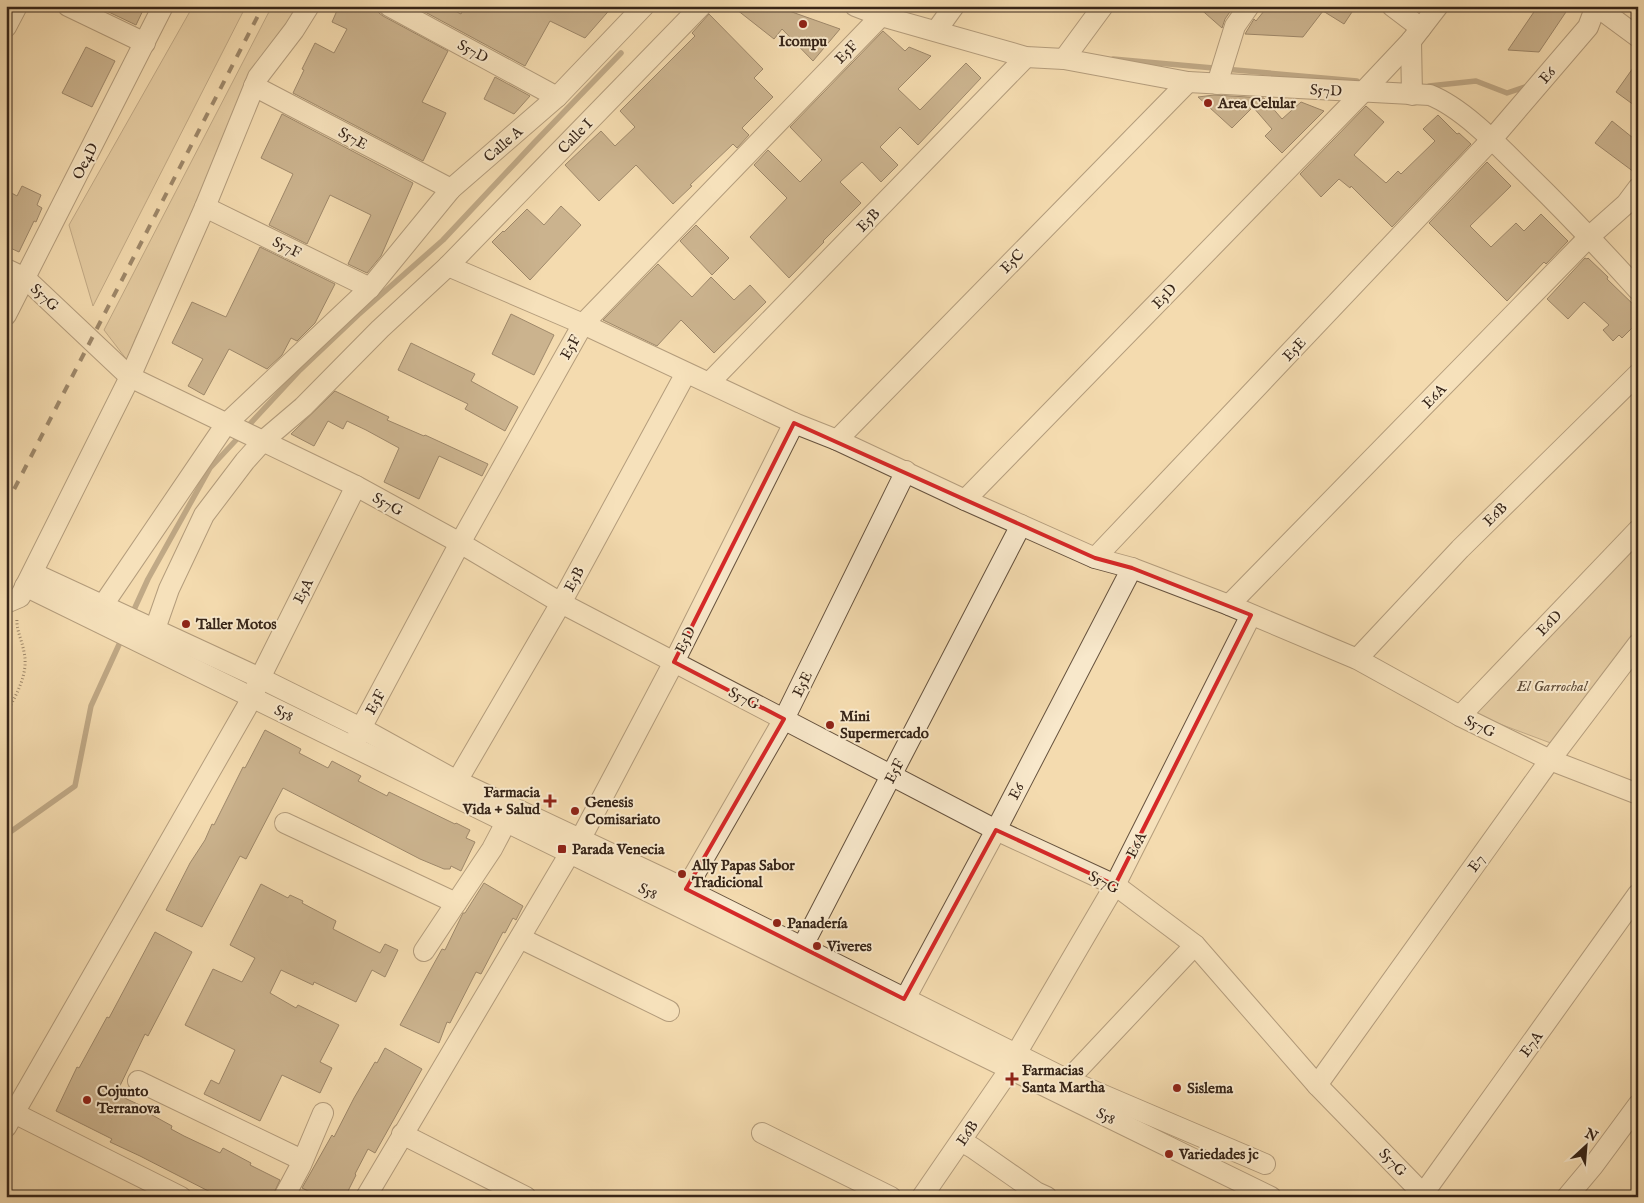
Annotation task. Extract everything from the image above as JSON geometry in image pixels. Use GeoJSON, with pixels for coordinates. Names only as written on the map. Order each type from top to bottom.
{"type":"FeatureCollection","features":[{"type":"Feature","properties":{"kind":"street"},"geometry":{"type":"LineString","coordinates":[[6,27],[17,6]]}},
{"type":"Feature","properties":{"kind":"street"},"geometry":{"type":"LineString","coordinates":[[68,6],[145,43]]}},
{"type":"Feature","properties":{"kind":"street","name":"Oe4D"},"geometry":{"type":"LineString","coordinates":[[6,315],[163,6]]}},
{"type":"Feature","properties":{"kind":"street"},"geometry":{"type":"LineString","coordinates":[[21,590],[130,377],[205,207],[258,77],[294,30],[309,6]]}},
{"type":"Feature","properties":{"kind":"street","name":"S57D"},"geometry":{"type":"LineString","coordinates":[[388,6],[557,97]]}},
{"type":"Feature","properties":{"kind":"street","name":"Calle A"},"geometry":{"type":"LineString","coordinates":[[103,605],[226,424],[370,288],[451,190],[557,97],[644,6]]}},
{"type":"Feature","properties":{"kind":"street","name":"Calle I"},"geometry":{"type":"LineString","coordinates":[[155,629],[169,589],[204,515],[263,441],[303,406],[380,329],[448,266],[701,6]]}},
{"type":"Feature","properties":{"kind":"street","name":"S57D"},"geometry":{"type":"LineString","coordinates":[[856,6],[882,16],[1026,57],[1064,59],[1188,82],[1430,96],[1444,101],[1492,139],[1590,236],[1638,290]]}},
{"type":"Feature","properties":{"kind":"street"},"geometry":{"type":"LineString","coordinates":[[936,31],[954,6]]}},
{"type":"Feature","properties":{"kind":"street"},"geometry":{"type":"LineString","coordinates":[[1064,59],[1103,6]]}},
{"type":"Feature","properties":{"kind":"street"},"geometry":{"type":"LineString","coordinates":[[1217,84],[1235,26],[1249,6]]}},
{"type":"Feature","properties":{"kind":"street"},"geometry":{"type":"LineString","coordinates":[[1392,6],[1416,34],[1412,95]]}},
{"type":"Feature","properties":{"kind":"street"},"geometry":{"type":"LineString","coordinates":[[1363,92],[1416,34],[1438,6]]}},
{"type":"Feature","properties":{"kind":"street"},"geometry":{"type":"LineString","coordinates":[[1596,6],[1638,37]]}},
{"type":"Feature","properties":{"kind":"street","name":"E6"},"geometry":{"type":"LineString","coordinates":[[1492,139],[1588,27],[1596,6]]}},
{"type":"Feature","properties":{"kind":"street","name":"E5F"},"geometry":{"type":"LineString","coordinates":[[353,747],[361,728],[460,543],[583,324],[882,16]]}},
{"type":"Feature","properties":{"kind":"street","name":"E5B"},"geometry":{"type":"LineString","coordinates":[[710,382],[1026,57]]}},
{"type":"Feature","properties":{"kind":"street","name":"E5C"},"geometry":{"type":"LineString","coordinates":[[837,440],[1188,82]]}},
{"type":"Feature","properties":{"kind":"street","name":"S57E"},"geometry":{"type":"LineString","coordinates":[[254,86],[451,190]]}},
{"type":"Feature","properties":{"kind":"street","name":"E5D"},"geometry":{"type":"LineString","coordinates":[[965,500],[1363,92]]}},
{"type":"Feature","properties":{"kind":"street","name":"E5E"},"geometry":{"type":"LineString","coordinates":[[1096,558],[1492,139]]}},
{"type":"Feature","properties":{"kind":"street","name":"E6A"},"geometry":{"type":"LineString","coordinates":[[1229,605],[1590,236],[1626,204],[1638,188]]}},
{"type":"Feature","properties":{"kind":"street","name":"S57F"},"geometry":{"type":"LineString","coordinates":[[205,207],[370,288]]}},
{"type":"Feature","properties":{"kind":"street","name":"S57G"},"geometry":{"type":"LineString","coordinates":[[448,266],[583,324],[794,423],[906,471],[1021,526],[1096,558],[1132,568],[1229,605],[1356,659],[1460,716],[1550,760],[1638,794]]}},
{"type":"Feature","properties":{"kind":"street","name":"S57G"},"geometry":{"type":"LineString","coordinates":[[6,269],[25,278],[130,377],[356,486],[460,543],[561,603],[996,830],[1115,885],[1195,945],[1316,1084],[1425,1195]]}},
{"type":"Feature","properties":{"kind":"street","name":"E5B"},"geometry":{"type":"LineString","coordinates":[[457,781],[561,603],[686,373]]}},
{"type":"Feature","properties":{"kind":"street","name":"E6B"},"geometry":{"type":"LineString","coordinates":[[1356,659],[1460,549],[1638,374]]}},
{"type":"Feature","properties":{"kind":"street","name":"E5D"},"geometry":{"type":"LineString","coordinates":[[366,1197],[575,846],[674,662],[794,423]]}},
{"type":"Feature","properties":{"kind":"street","name":"E5E"},"geometry":{"type":"LineString","coordinates":[[686,889],[784,719],[906,471]]}},
{"type":"Feature","properties":{"kind":"street","name":"E5A"},"geometry":{"type":"LineString","coordinates":[[10,1120],[252,698],[260,678],[356,486]]}},
{"type":"Feature","properties":{"kind":"street","name":"E5F"},"geometry":{"type":"LineString","coordinates":[[798,956],[1021,526]]}},
{"type":"Feature","properties":{"kind":"street","name":"E6D"},"geometry":{"type":"LineString","coordinates":[[1460,716],[1638,530]]}},
{"type":"Feature","properties":{"kind":"street","name":"E6"},"geometry":{"type":"LineString","coordinates":[[901,1006],[996,830],[1132,568]]}},
{"type":"Feature","properties":{"kind":"street","name":"S58"},"geometry":{"type":"LineString","coordinates":[[21,590],[103,605],[260,678],[361,728],[457,781],[510,815]]}},
{"type":"Feature","properties":{"kind":"street","name":"S58"},"geometry":{"type":"LineString","coordinates":[[21,590],[353,747],[510,815],[575,846],[1064,1086],[1271,1197]]}},
{"type":"Feature","properties":{"kind":"street","name":"E6A"},"geometry":{"type":"LineString","coordinates":[[1013,1061],[1115,885],[1251,615]]}},
{"type":"Feature","properties":{"kind":"street","name":"E7"},"geometry":{"type":"LineString","coordinates":[[1316,1084],[1550,760],[1638,644]]}},
{"type":"Feature","properties":{"kind":"street"},"geometry":{"type":"LineString","coordinates":[[424,951],[492,848],[510,815]]}},
{"type":"Feature","properties":{"kind":"street"},"geometry":{"type":"LineString","coordinates":[[285,823],[456,903]]}},
{"type":"Feature","properties":{"kind":"street","name":"S58"},"geometry":{"type":"LineString","coordinates":[[575,846],[686,889],[798,956]]}},
{"type":"Feature","properties":{"kind":"street","name":"E7A"},"geometry":{"type":"LineString","coordinates":[[1425,1195],[1638,894]]}},
{"type":"Feature","properties":{"kind":"street"},"geometry":{"type":"LineString","coordinates":[[520,938],[669,1011]]}},
{"type":"Feature","properties":{"kind":"street"},"geometry":{"type":"LineString","coordinates":[[1064,1086],[1195,945]]}},
{"type":"Feature","properties":{"kind":"street","name":"E6B"},"geometry":{"type":"LineString","coordinates":[[922,1197],[1013,1061]]}},
{"type":"Feature","properties":{"kind":"street"},"geometry":{"type":"LineString","coordinates":[[138,1081],[302,1160]]}},
{"type":"Feature","properties":{"kind":"street","name":"S58"},"geometry":{"type":"LineString","coordinates":[[1064,1086],[1265,1164]]}},
{"type":"Feature","properties":{"kind":"street"},"geometry":{"type":"LineString","coordinates":[[1567,1197],[1593,1166],[1638,1105]]}},
{"type":"Feature","properties":{"kind":"street"},"geometry":{"type":"LineString","coordinates":[[284,1197],[323,1113]]}},
{"type":"Feature","properties":{"kind":"street"},"geometry":{"type":"LineString","coordinates":[[10,1120],[181,1197]]}},
{"type":"Feature","properties":{"kind":"street"},"geometry":{"type":"LineString","coordinates":[[762,1133],[891,1197]]}},
{"type":"Feature","properties":{"kind":"street"},"geometry":{"type":"LineString","coordinates":[[402,1134],[526,1197]]}},
{"type":"Feature","properties":{"kind":"street"},"geometry":{"type":"LineString","coordinates":[[961,1141],[1036,1192],[1047,1197]]}},
{"type":"Feature","properties":{"kind":"path"},"geometry":{"type":"LineString","coordinates":[[6,714],[25,673],[25,654],[16,626],[21,590]]}},
{"type":"Feature","properties":{"kind":"highlighted area"},"geometry":{"type":"Polygon","coordinates":[[[794,423],[1095,558],[1132,568],[1251,615],[1115,885],[996,830],[904,999],[686,889],[784,719],[674,662],[794,423]]]}},
{"type":"Feature","properties":{"kind":"green space"},"geometry":{"type":"Polygon","coordinates":[[[193,6],[246,6],[93,306],[69,225],[193,6]]]}},
{"type":"Feature","properties":{"kind":"green space"},"geometry":{"type":"Polygon","coordinates":[[[272,6],[296,6],[136,337],[127,360],[104,330],[272,6]]]}},
{"type":"Feature","properties":{"kind":"green space","name":"El Garrochal"},"geometry":{"type":"Polygon","coordinates":[[[1638,531],[1638,645],[1564,748],[1465,711],[1638,531]]]}},
{"type":"Feature","properties":{"kind":"building"},"geometry":{"type":"Polygon","coordinates":[[[96,6],[145,6],[136,25],[96,6]]]}},
{"type":"Feature","properties":{"kind":"building"},"geometry":{"type":"Polygon","coordinates":[[[339,6],[377,6],[379,13],[383,16],[448,51],[422,102],[446,113],[423,161],[293,93],[315,43],[334,53],[347,29],[332,22],[339,6]]]}},
{"type":"Feature","properties":{"kind":"building"},"geometry":{"type":"Polygon","coordinates":[[[414,6],[445,6],[461,14],[465,6],[613,6],[585,38],[550,21],[525,66],[414,6]]]}},
{"type":"Feature","properties":{"kind":"building"},"geometry":{"type":"Polygon","coordinates":[[[732,6],[775,6],[840,29],[813,61],[782,29],[774,39],[732,6]]]}},
{"type":"Feature","properties":{"kind":"building"},"geometry":{"type":"Polygon","coordinates":[[[1197,6],[1234,6],[1225,19],[1222,28],[1197,6]]]}},
{"type":"Feature","properties":{"kind":"building"},"geometry":{"type":"Polygon","coordinates":[[[1268,6],[1356,6],[1344,24],[1323,11],[1303,37],[1245,34],[1254,19],[1256,21],[1268,6]]]}},
{"type":"Feature","properties":{"kind":"building"},"geometry":{"type":"Polygon","coordinates":[[[1538,6],[1570,6],[1539,52],[1508,50],[1538,6]]]}},
{"type":"Feature","properties":{"kind":"building"},"geometry":{"type":"Polygon","coordinates":[[[709,14],[763,69],[754,78],[773,97],[742,128],[749,135],[737,148],[733,144],[673,204],[636,165],[599,201],[565,165],[601,131],[615,146],[635,127],[620,111],[695,36],[692,33],[709,14]]]}},
{"type":"Feature","properties":{"kind":"building"},"geometry":{"type":"Polygon","coordinates":[[[883,31],[905,51],[909,47],[931,56],[898,89],[920,110],[966,63],[981,78],[918,145],[900,127],[880,147],[898,165],[881,182],[862,162],[840,182],[861,203],[789,278],[750,237],[787,198],[754,165],[768,150],[800,182],[822,160],[790,127],[883,31]]]}},
{"type":"Feature","properties":{"kind":"building"},"geometry":{"type":"Polygon","coordinates":[[[86,47],[115,61],[92,107],[62,93],[86,47]]]}},
{"type":"Feature","properties":{"kind":"building"},"geometry":{"type":"Polygon","coordinates":[[[1638,61],[1638,108],[1616,92],[1638,61]]]}},
{"type":"Feature","properties":{"kind":"building"},"geometry":{"type":"Polygon","coordinates":[[[495,77],[530,96],[514,114],[484,99],[495,77]]]}},
{"type":"Feature","properties":{"kind":"building"},"geometry":{"type":"Polygon","coordinates":[[[1214,95],[1264,98],[1282,119],[1301,102],[1324,111],[1282,153],[1265,136],[1272,129],[1253,107],[1232,128],[1198,97],[1214,95]]]}},
{"type":"Feature","properties":{"kind":"building"},"geometry":{"type":"Polygon","coordinates":[[[1366,106],[1384,122],[1354,155],[1386,183],[1398,171],[1401,174],[1435,141],[1423,129],[1438,115],[1457,134],[1459,133],[1471,144],[1392,227],[1351,186],[1350,188],[1339,179],[1321,197],[1300,174],[1366,106]]]}},
{"type":"Feature","properties":{"kind":"building"},"geometry":{"type":"Polygon","coordinates":[[[282,114],[413,183],[381,256],[367,273],[348,264],[371,215],[330,195],[307,244],[269,225],[293,174],[261,158],[282,114]]]}},
{"type":"Feature","properties":{"kind":"building"},"geometry":{"type":"Polygon","coordinates":[[[1612,121],[1638,142],[1638,175],[1595,143],[1612,121]]]}},
{"type":"Feature","properties":{"kind":"building"},"geometry":{"type":"Polygon","coordinates":[[[1487,162],[1511,186],[1470,226],[1491,247],[1516,223],[1524,231],[1541,214],[1568,241],[1546,264],[1544,262],[1507,301],[1429,223],[1487,162]]]}},
{"type":"Feature","properties":{"kind":"building"},"geometry":{"type":"Polygon","coordinates":[[[22,186],[41,195],[37,205],[42,208],[19,252],[6,246],[6,190],[17,196],[22,186]]]}},
{"type":"Feature","properties":{"kind":"building"},"geometry":{"type":"Polygon","coordinates":[[[561,206],[581,225],[530,280],[492,242],[527,209],[544,225],[561,206]]]}},
{"type":"Feature","properties":{"kind":"building"},"geometry":{"type":"Polygon","coordinates":[[[696,225],[729,258],[712,275],[680,241],[696,225]]]}},
{"type":"Feature","properties":{"kind":"building"},"geometry":{"type":"Polygon","coordinates":[[[260,247],[335,284],[315,323],[297,341],[291,338],[282,355],[267,369],[229,349],[204,395],[188,386],[203,359],[172,343],[192,302],[226,317],[260,247]]]}},
{"type":"Feature","properties":{"kind":"building"},"geometry":{"type":"Polygon","coordinates":[[[1585,258],[1588,258],[1608,277],[1607,279],[1638,309],[1638,322],[1622,338],[1619,335],[1613,341],[1603,330],[1609,325],[1584,302],[1568,319],[1547,299],[1585,258]]]}},
{"type":"Feature","properties":{"kind":"building"},"geometry":{"type":"Polygon","coordinates":[[[658,264],[692,297],[711,277],[734,300],[750,285],[766,302],[714,353],[681,320],[657,346],[603,320],[658,264]]]}},
{"type":"Feature","properties":{"kind":"building"},"geometry":{"type":"Polygon","coordinates":[[[511,314],[554,335],[534,375],[492,354],[511,314]]]}},
{"type":"Feature","properties":{"kind":"building"},"geometry":{"type":"Polygon","coordinates":[[[411,343],[475,374],[471,381],[518,407],[505,431],[465,409],[468,404],[398,370],[411,343]]]}},
{"type":"Feature","properties":{"kind":"building"},"geometry":{"type":"Polygon","coordinates":[[[335,391],[389,417],[387,420],[488,464],[482,476],[439,456],[419,499],[384,482],[399,448],[366,430],[347,421],[343,429],[328,421],[314,446],[291,434],[335,391]]]}},
{"type":"Feature","properties":{"kind":"building"},"geometry":{"type":"Polygon","coordinates":[[[265,730],[301,749],[299,753],[328,768],[332,761],[361,776],[358,781],[387,796],[389,792],[470,830],[466,838],[475,842],[461,871],[451,866],[450,869],[444,869],[420,859],[283,788],[246,859],[240,856],[202,927],[166,910],[190,863],[205,840],[212,824],[214,825],[243,767],[245,768],[265,730]]]}},
{"type":"Feature","properties":{"kind":"building"},"geometry":{"type":"Polygon","coordinates":[[[484,883],[523,906],[516,920],[513,918],[505,933],[503,932],[481,974],[476,972],[450,1023],[447,1022],[439,1043],[400,1025],[442,949],[445,950],[463,913],[465,913],[484,883]]]}},
{"type":"Feature","properties":{"kind":"building"},"geometry":{"type":"Polygon","coordinates":[[[261,884],[288,898],[290,895],[303,901],[302,903],[336,921],[333,929],[380,953],[385,944],[398,950],[385,977],[372,970],[356,1002],[314,982],[313,985],[281,970],[270,993],[296,1008],[298,1005],[339,1025],[320,1062],[332,1068],[320,1093],[282,1075],[260,1121],[204,1094],[211,1080],[219,1084],[235,1050],[185,1025],[213,969],[242,982],[255,958],[230,945],[261,884]]]}},
{"type":"Feature","properties":{"kind":"building"},"geometry":{"type":"Polygon","coordinates":[[[155,932],[192,952],[148,1036],[145,1034],[116,1094],[144,1107],[143,1110],[172,1126],[171,1129],[184,1136],[220,1153],[223,1148],[251,1163],[250,1165],[280,1180],[272,1197],[220,1197],[110,1142],[112,1139],[56,1111],[77,1067],[79,1068],[107,1017],[109,1018],[155,932]]]}},
{"type":"Feature","properties":{"kind":"building"},"geometry":{"type":"Polygon","coordinates":[[[385,1048],[422,1069],[375,1153],[368,1149],[345,1197],[320,1197],[302,1188],[332,1135],[334,1137],[354,1098],[385,1048]]]}},
{"type":"Feature","properties":{"kind":"waterway"},"geometry":{"type":"LineString","coordinates":[[248,426],[300,370],[358,315],[443,240],[621,53]]}},
{"type":"Feature","properties":{"kind":"waterway"},"geometry":{"type":"LineString","coordinates":[[1113,59],[1357,81]]}},
{"type":"Feature","properties":{"kind":"waterway"},"geometry":{"type":"LineString","coordinates":[[1429,86],[1476,81],[1507,93],[1528,86]]}},
{"type":"Feature","properties":{"kind":"waterway"},"geometry":{"type":"LineString","coordinates":[[132,614],[148,579],[210,468],[237,439]]}},
{"type":"Feature","properties":{"kind":"waterway"},"geometry":{"type":"LineString","coordinates":[[6,835],[75,786],[91,706],[122,638]]}},
{"type":"Feature","properties":{"kind":"railway"},"geometry":{"type":"LineString","coordinates":[[6,505],[263,6]]}},
{"type":"Feature","properties":{"kind":"place","name":"Icompu"},"geometry":{"type":"Point","coordinates":[803,24]}},
{"type":"Feature","properties":{"kind":"place","name":"Area Celular"},"geometry":{"type":"Point","coordinates":[1208,103]}},
{"type":"Feature","properties":{"kind":"place","name":"Taller Motos"},"geometry":{"type":"Point","coordinates":[186,624]}},
{"type":"Feature","properties":{"kind":"place","name":"Mini Supermercado"},"geometry":{"type":"Point","coordinates":[830,725]}},
{"type":"Feature","properties":{"kind":"place","name":"Farmacia Vida + Salud"},"geometry":{"type":"Point","coordinates":[550,801]}},
{"type":"Feature","properties":{"kind":"place","name":"Genesis Comisariato"},"geometry":{"type":"Point","coordinates":[575,811]}},
{"type":"Feature","properties":{"kind":"place","name":"Parada Venecia"},"geometry":{"type":"Point","coordinates":[562,849]}},
{"type":"Feature","properties":{"kind":"place","name":"Ally Papas Sabor Tradicional"},"geometry":{"type":"Point","coordinates":[682,874]}},
{"type":"Feature","properties":{"kind":"place","name":"Panadería"},"geometry":{"type":"Point","coordinates":[777,923]}},
{"type":"Feature","properties":{"kind":"place","name":"Viveres"},"geometry":{"type":"Point","coordinates":[817,946]}},
{"type":"Feature","properties":{"kind":"place","name":"Farmacias Santa Martha"},"geometry":{"type":"Point","coordinates":[1012,1079]}},
{"type":"Feature","properties":{"kind":"place","name":"Sislema"},"geometry":{"type":"Point","coordinates":[1177,1088]}},
{"type":"Feature","properties":{"kind":"place","name":"Cojunto Terranova"},"geometry":{"type":"Point","coordinates":[87,1100]}},
{"type":"Feature","properties":{"kind":"place","name":"Variedades jc"},"geometry":{"type":"Point","coordinates":[1169,1154]}}]}
